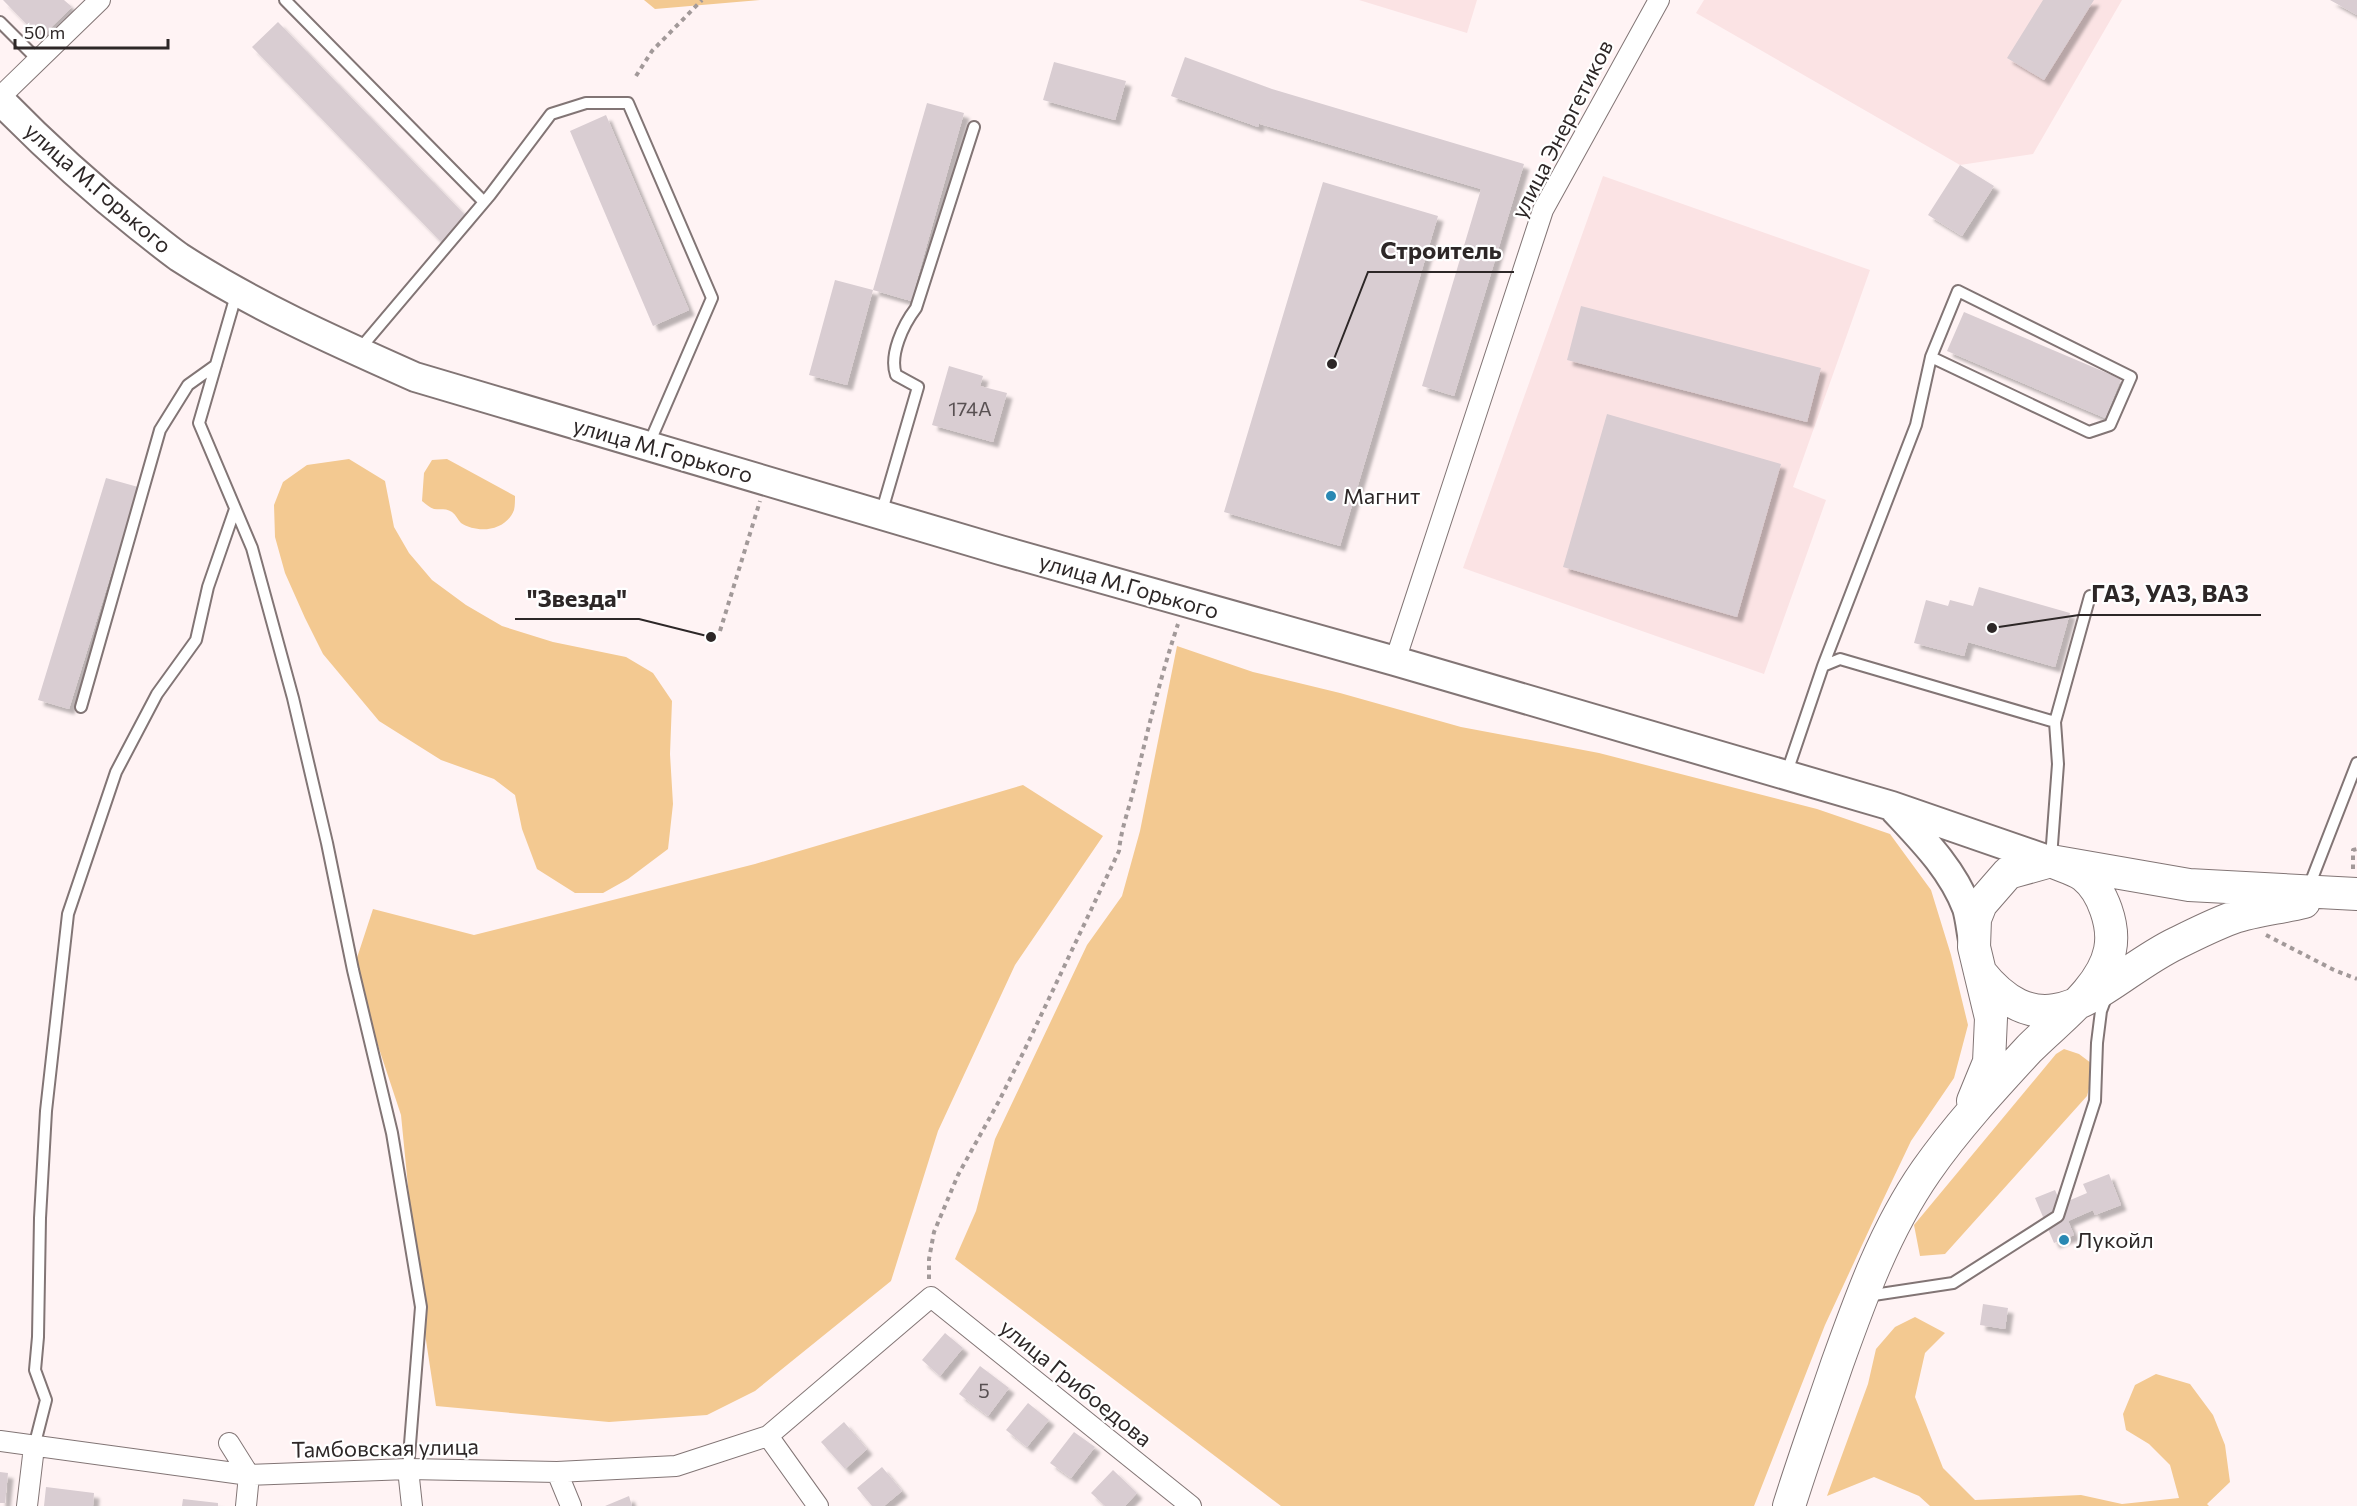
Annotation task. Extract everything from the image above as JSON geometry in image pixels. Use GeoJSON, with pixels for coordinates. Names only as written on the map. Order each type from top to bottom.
{"type":"FeatureCollection","features":[{"type":"Feature","properties":{"kind":"main road","name":"улица М.Горького"},"geometry":{"type":"LineString","coordinates":[[0,98],[36,137],[105,199],[177,256],[237,292],[358,352],[415,377],[766,481],[1892,806],[2050,861]]}},
{"type":"Feature","properties":{"kind":"main road"},"geometry":{"type":"LineString","coordinates":[[1892,806],[1938,857],[1967,909],[1992,1018],[1989,1062],[1968,1116]]}},
{"type":"Feature","properties":{"kind":"main road"},"geometry":{"type":"LineString","coordinates":[[1789,1506],[1861,1297],[1884,1243],[1925,1172],[1968,1116],[2031,1048],[2073,1007],[2103,970],[2110,949],[2110,923],[2102,899],[2084,876],[2050,861]]}},
{"type":"Feature","properties":{"kind":"main road"},"geometry":{"type":"LineString","coordinates":[[2050,861],[2189,885],[2348,894],[2232,918],[2174,944],[2073,1007],[2046,1011],[2026,1010],[1995,990],[1977,960],[1975,919],[1981,904],[1992,889],[2008,873],[2050,861]]}},
{"type":"Feature","properties":{"kind":"street"},"geometry":{"type":"LineString","coordinates":[[0,98],[100,0]]}},
{"type":"Feature","properties":{"kind":"street","name":"улица Энергетиков"},"geometry":{"type":"LineString","coordinates":[[1395,662],[1543,210],[1659,0]]}},
{"type":"Feature","properties":{"kind":"street"},"geometry":{"type":"LineString","coordinates":[[818,1506],[768,1437],[931,1297]]}},
{"type":"Feature","properties":{"kind":"street","name":"улица Грибоедова"},"geometry":{"type":"LineString","coordinates":[[931,1297],[1191,1506]]}},
{"type":"Feature","properties":{"kind":"street","name":"Тамбовская улица"},"geometry":{"type":"LineString","coordinates":[[0,1441],[249,1475],[408,1469],[557,1473],[676,1466],[768,1437]]}},
{"type":"Feature","properties":{"kind":"street"},"geometry":{"type":"LineString","coordinates":[[230,1443],[249,1475],[246,1506]]}},
{"type":"Feature","properties":{"kind":"street"},"geometry":{"type":"LineString","coordinates":[[27,1506],[33,1447]]}},
{"type":"Feature","properties":{"kind":"street"},"geometry":{"type":"LineString","coordinates":[[408,1469],[412,1506]]}},
{"type":"Feature","properties":{"kind":"street"},"geometry":{"type":"LineString","coordinates":[[557,1473],[571,1506]]}},
{"type":"Feature","properties":{"kind":"lane"},"geometry":{"type":"LineString","coordinates":[[285,0],[484,202]]}},
{"type":"Feature","properties":{"kind":"lane"},"geometry":{"type":"LineString","coordinates":[[0,22],[38,60]]}},
{"type":"Feature","properties":{"kind":"lane"},"geometry":{"type":"LineString","coordinates":[[358,352],[484,202],[551,114],[586,103],[628,103],[712,298],[648,446]]}},
{"type":"Feature","properties":{"kind":"lane"},"geometry":{"type":"LineString","coordinates":[[881,514],[918,387],[896,375],[892,365],[906,322],[916,308],[974,127]]}},
{"type":"Feature","properties":{"kind":"lane"},"geometry":{"type":"LineString","coordinates":[[1786,776],[1823,666],[1916,424],[1931,357],[1958,291],[2131,377],[2110,425],[2089,432],[1931,357]]}},
{"type":"Feature","properties":{"kind":"lane"},"geometry":{"type":"LineString","coordinates":[[237,292],[199,423],[252,548],[293,698],[392,1133],[421,1307],[408,1469]]}},
{"type":"Feature","properties":{"kind":"lane"},"geometry":{"type":"LineString","coordinates":[[81,707],[160,430],[188,385],[216,365]]}},
{"type":"Feature","properties":{"kind":"lane"},"geometry":{"type":"LineString","coordinates":[[33,1447],[46,1400],[35,1370],[38,1337],[40,1218],[46,1111],[68,914],[116,772],[157,694],[196,640],[208,587],[235,509]]}},
{"type":"Feature","properties":{"kind":"lane"},"geometry":{"type":"LineString","coordinates":[[2050,861],[2058,764],[2055,722],[2090,596]]}},
{"type":"Feature","properties":{"kind":"lane"},"geometry":{"type":"LineString","coordinates":[[1823,666],[1840,659],[2055,722]]}},
{"type":"Feature","properties":{"kind":"lane"},"geometry":{"type":"LineString","coordinates":[[2307,892],[2357,763]]}},
{"type":"Feature","properties":{"kind":"lane"},"geometry":{"type":"LineString","coordinates":[[1861,1297],[1953,1283],[2058,1216],[2096,1101],[2097,1043],[2101,1011],[2111,983]]}},
{"type":"Feature","properties":{"kind":"path"},"geometry":{"type":"LineString","coordinates":[[636,76],[652,51],[702,0]]}},
{"type":"Feature","properties":{"kind":"path"},"geometry":{"type":"LineString","coordinates":[[720,631],[766,481]]}},
{"type":"Feature","properties":{"kind":"path"},"geometry":{"type":"LineString","coordinates":[[931,1297],[928,1278],[931,1244],[958,1175],[1025,1049],[1119,850],[1120,834],[1128,813],[1154,699],[1178,623]]}},
{"type":"Feature","properties":{"kind":"path"},"geometry":{"type":"LineString","coordinates":[[2232,918],[2334,970],[2357,979]]}},
{"type":"Feature","properties":{"kind":"shaded area"},"geometry":{"type":"Polygon","coordinates":[[[644,0],[760,0],[655,9],[644,0]]]}},
{"type":"Feature","properties":{"kind":"shaded area"},"geometry":{"type":"Polygon","coordinates":[[[1359,0],[1477,0],[1467,33],[1359,0]]]}},
{"type":"Feature","properties":{"kind":"shaded area"},"geometry":{"type":"Polygon","coordinates":[[[1704,0],[2122,0],[2033,154],[1960,165],[1696,13],[1704,0]]]}},
{"type":"Feature","properties":{"kind":"shaded area"},"geometry":{"type":"Polygon","coordinates":[[[1603,176],[1870,270],[1793,487],[1826,500],[1764,674],[1463,568],[1603,176]]]}},
{"type":"Feature","properties":{"kind":"shaded area"},"geometry":{"type":"Polygon","coordinates":[[[349,459],[385,481],[394,527],[409,553],[432,580],[466,605],[502,626],[553,642],[626,657],[653,673],[672,701],[670,754],[673,804],[668,849],[628,879],[603,893],[575,893],[537,869],[522,829],[515,795],[494,779],[441,760],[379,721],[323,654],[285,573],[275,537],[274,505],[283,482],[307,465],[349,459]]]}},
{"type":"Feature","properties":{"kind":"shaded area"},"geometry":{"type":"Polygon","coordinates":[[[447,459],[515,496],[514,510],[505,522],[491,528],[475,529],[461,523],[450,511],[432,508],[422,501],[424,473],[432,460],[447,459]]]}},
{"type":"Feature","properties":{"kind":"shaded area"},"geometry":{"type":"Polygon","coordinates":[[[1177,646],[1253,672],[1340,693],[1461,727],[1599,753],[1817,809],[1890,834],[1931,890],[1951,955],[1968,1025],[1954,1078],[1911,1141],[1882,1202],[1825,1325],[1754,1506],[1281,1506],[955,1259],[976,1211],[995,1139],[1087,945],[1122,896],[1140,831],[1177,646]]]}},
{"type":"Feature","properties":{"kind":"shaded area"},"geometry":{"type":"Polygon","coordinates":[[[1023,785],[1103,836],[1015,965],[938,1131],[891,1281],[755,1391],[707,1415],[609,1422],[436,1406],[418,1288],[401,1115],[353,970],[373,909],[474,935],[755,864],[1023,785]]]}},
{"type":"Feature","properties":{"kind":"shaded area"},"geometry":{"type":"Polygon","coordinates":[[[2064,1049],[2079,1054],[2095,1066],[2087,1096],[1945,1254],[1920,1256],[1914,1225],[2056,1054],[2064,1049]]]}},
{"type":"Feature","properties":{"kind":"shaded area"},"geometry":{"type":"Polygon","coordinates":[[[1915,1317],[1945,1333],[1925,1353],[1915,1397],[1943,1468],[1975,1500],[2081,1495],[2122,1504],[2179,1498],[2170,1465],[2149,1444],[2126,1430],[2123,1414],[2135,1385],[2156,1374],[2190,1384],[2213,1415],[2225,1445],[2230,1482],[2207,1504],[2209,1506],[1930,1506],[1919,1496],[1874,1477],[1827,1496],[1868,1384],[1876,1349],[1895,1327],[1915,1317]]]}},
{"type":"Feature","properties":{"kind":"building"},"geometry":{"type":"Polygon","coordinates":[[[3,0],[64,0],[72,7],[40,38],[3,0]]]}},
{"type":"Feature","properties":{"kind":"building"},"geometry":{"type":"Polygon","coordinates":[[[2043,0],[2094,0],[2044,80],[2007,58],[2043,0]]]}},
{"type":"Feature","properties":{"kind":"building"},"geometry":{"type":"Polygon","coordinates":[[[2330,0],[2357,0],[2357,15],[2330,0]]]}},
{"type":"Feature","properties":{"kind":"building"},"geometry":{"type":"Polygon","coordinates":[[[278,22],[468,218],[442,243],[252,47],[278,22]]]}},
{"type":"Feature","properties":{"kind":"building"},"geometry":{"type":"Polygon","coordinates":[[[1185,57],[1272,89],[1524,164],[1454,396],[1422,386],[1481,189],[1260,124],[1264,110],[1258,127],[1171,96],[1185,57]]]}},
{"type":"Feature","properties":{"kind":"building"},"geometry":{"type":"Polygon","coordinates":[[[1054,62],[1126,81],[1115,120],[1043,100],[1054,62]]]}},
{"type":"Feature","properties":{"kind":"building"},"geometry":{"type":"Polygon","coordinates":[[[927,103],[964,113],[911,301],[873,290],[927,103]]]}},
{"type":"Feature","properties":{"kind":"building"},"geometry":{"type":"Polygon","coordinates":[[[606,115],[689,310],[653,326],[570,131],[606,115]]]}},
{"type":"Feature","properties":{"kind":"building"},"geometry":{"type":"Polygon","coordinates":[[[1960,165],[1994,186],[1962,236],[1928,215],[1960,165]]]}},
{"type":"Feature","properties":{"kind":"building"},"geometry":{"type":"Polygon","coordinates":[[[1323,182],[1438,216],[1340,546],[1224,512],[1323,182]]]}},
{"type":"Feature","properties":{"kind":"building"},"geometry":{"type":"Polygon","coordinates":[[[835,280],[873,290],[847,385],[809,375],[835,280]]]}},
{"type":"Feature","properties":{"kind":"building"},"geometry":{"type":"Polygon","coordinates":[[[1581,306],[1821,368],[1807,422],[1567,360],[1581,306]]]}},
{"type":"Feature","properties":{"kind":"building"},"geometry":{"type":"Polygon","coordinates":[[[1964,312],[2121,379],[2105,418],[1947,351],[1964,312]]]}},
{"type":"Feature","properties":{"kind":"building"},"geometry":{"type":"Polygon","coordinates":[[[949,366],[983,376],[980,386],[1007,393],[993,442],[932,425],[949,366]]]}},
{"type":"Feature","properties":{"kind":"building"},"geometry":{"type":"Polygon","coordinates":[[[1607,414],[1781,464],[1737,617],[1563,567],[1607,414]]]}},
{"type":"Feature","properties":{"kind":"building"},"geometry":{"type":"Polygon","coordinates":[[[106,478],[138,487],[69,709],[38,700],[106,478]]]}},
{"type":"Feature","properties":{"kind":"building"},"geometry":{"type":"Polygon","coordinates":[[[1979,587],[2070,613],[2055,667],[1968,642],[1964,656],[1914,643],[1926,600],[1948,606],[1950,600],[1973,606],[1979,587]]]}},
{"type":"Feature","properties":{"kind":"building"},"geometry":{"type":"Polygon","coordinates":[[[2109,1174],[2121,1205],[2095,1215],[2093,1210],[2068,1221],[2074,1235],[2054,1243],[2035,1198],[2055,1190],[2061,1204],[2087,1193],[2083,1184],[2109,1174]]]}},
{"type":"Feature","properties":{"kind":"building"},"geometry":{"type":"Polygon","coordinates":[[[1983,1304],[2008,1308],[2005,1329],[1980,1325],[1983,1304]]]}},
{"type":"Feature","properties":{"kind":"building"},"geometry":{"type":"Polygon","coordinates":[[[945,1333],[963,1348],[940,1376],[922,1360],[945,1333]]]}},
{"type":"Feature","properties":{"kind":"building"},"geometry":{"type":"Polygon","coordinates":[[[980,1366],[1009,1388],[988,1416],[959,1394],[980,1366]]]}},
{"type":"Feature","properties":{"kind":"building"},"geometry":{"type":"Polygon","coordinates":[[[1028,1403],[1049,1420],[1027,1447],[1006,1430],[1028,1403]]]}},
{"type":"Feature","properties":{"kind":"building"},"geometry":{"type":"Polygon","coordinates":[[[844,1422],[867,1449],[845,1469],[821,1442],[844,1422]]]}},
{"type":"Feature","properties":{"kind":"building"},"geometry":{"type":"Polygon","coordinates":[[[1074,1432],[1095,1447],[1071,1478],[1050,1463],[1074,1432]]]}},
{"type":"Feature","properties":{"kind":"building"},"geometry":{"type":"Polygon","coordinates":[[[882,1467],[902,1491],[884,1506],[872,1506],[857,1488],[882,1467]]]}},
{"type":"Feature","properties":{"kind":"building"},"geometry":{"type":"Polygon","coordinates":[[[1113,1470],[1137,1493],[1125,1506],[1105,1506],[1091,1493],[1113,1470]]]}},
{"type":"Feature","properties":{"kind":"building"},"geometry":{"type":"Polygon","coordinates":[[[0,1472],[8,1473],[5,1503],[0,1503],[0,1472]]]}},
{"type":"Feature","properties":{"kind":"building"},"geometry":{"type":"Polygon","coordinates":[[[46,1487],[94,1493],[93,1506],[44,1506],[46,1487]]]}},
{"type":"Feature","properties":{"kind":"building"},"geometry":{"type":"Polygon","coordinates":[[[629,1496],[632,1506],[605,1506],[629,1496]]]}},
{"type":"Feature","properties":{"kind":"building"},"geometry":{"type":"Polygon","coordinates":[[[183,1499],[218,1503],[218,1506],[182,1506],[183,1499]]]}},
{"type":"Feature","properties":{"kind":"place","name":"Строитель"},"geometry":{"type":"Point","coordinates":[1332,364]}},
{"type":"Feature","properties":{"kind":"place","name":"Магнит"},"geometry":{"type":"Point","coordinates":[1331,496]}},
{"type":"Feature","properties":{"kind":"place","name":"ГАЗ, УАЗ, ВАЗ"},"geometry":{"type":"Point","coordinates":[1992,628]}},
{"type":"Feature","properties":{"kind":"place","name":"\"Звезда\""},"geometry":{"type":"Point","coordinates":[711,637]}},
{"type":"Feature","properties":{"kind":"place","name":"Лукойл"},"geometry":{"type":"Point","coordinates":[2064,1240]}}]}
